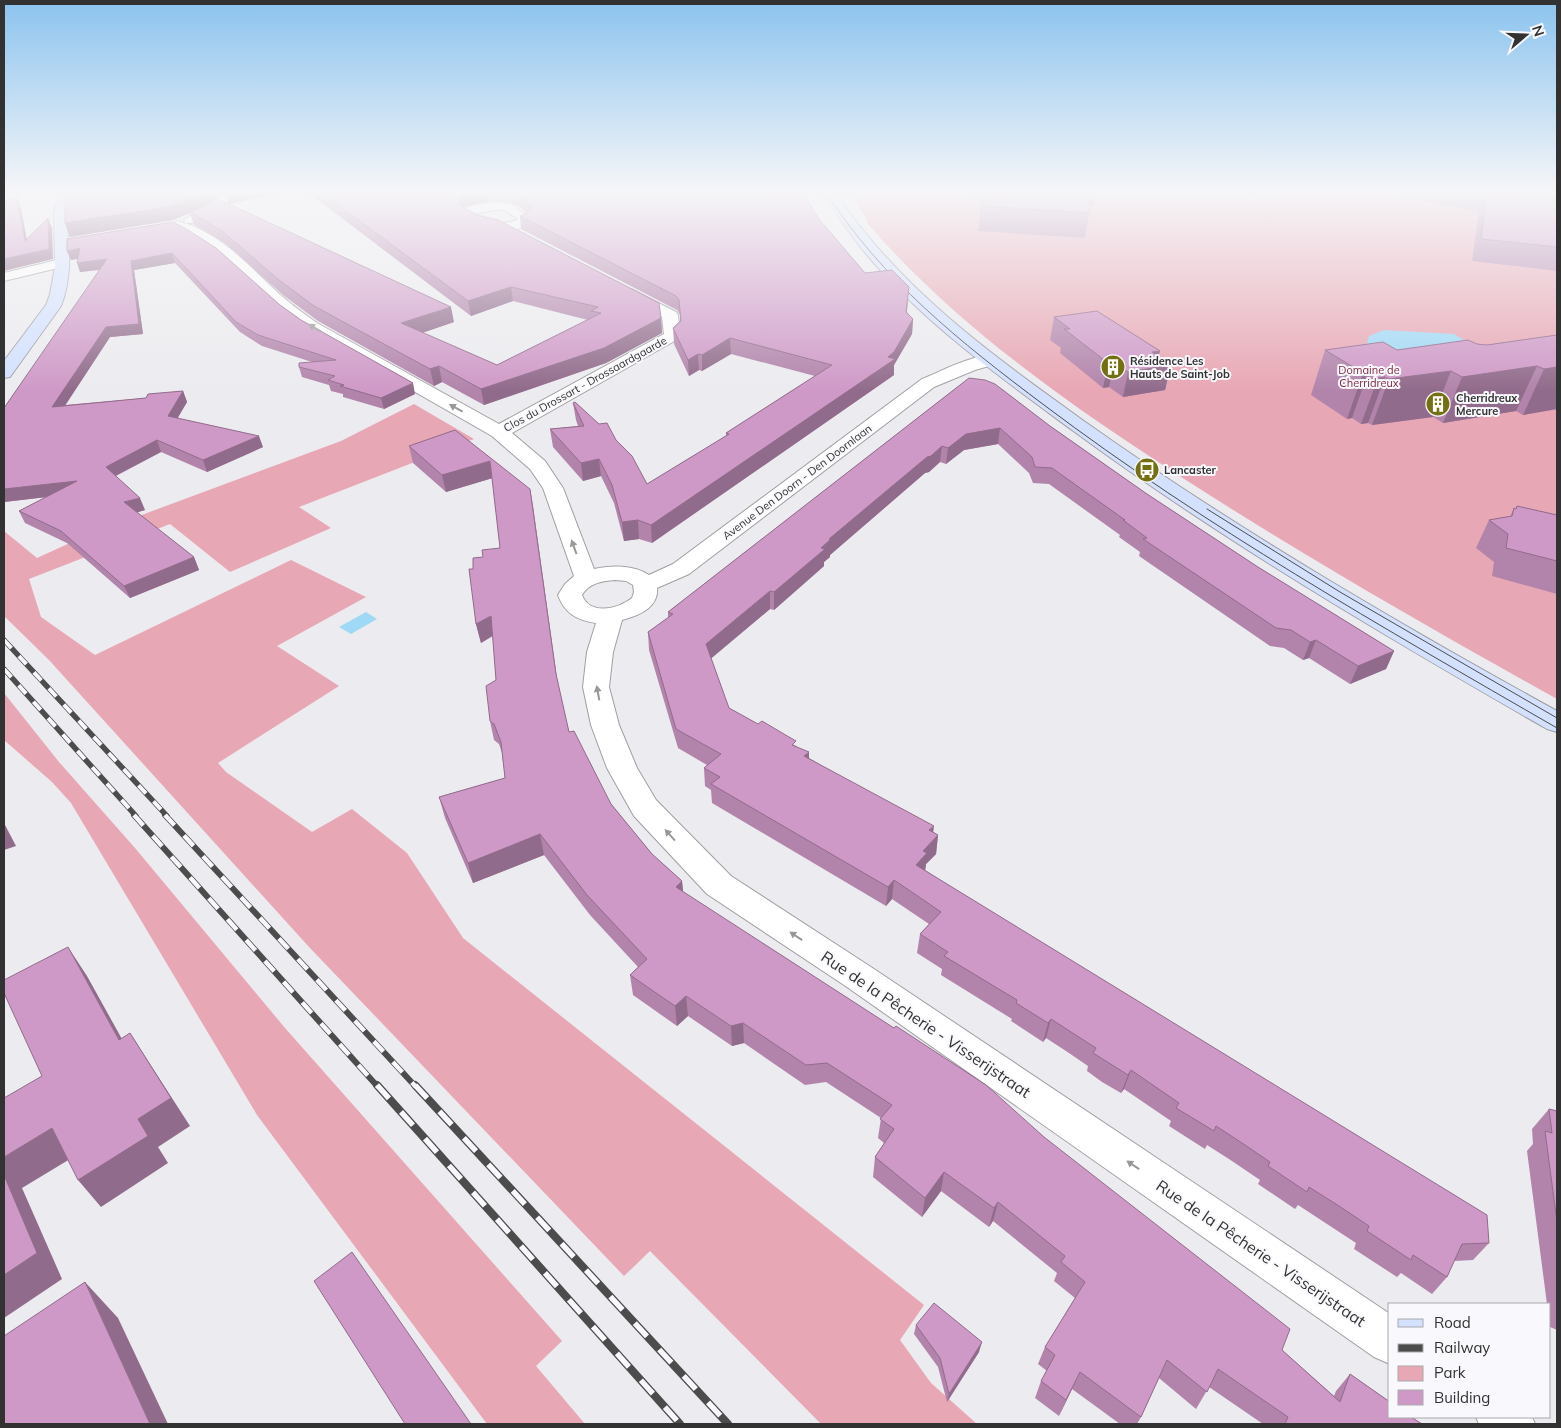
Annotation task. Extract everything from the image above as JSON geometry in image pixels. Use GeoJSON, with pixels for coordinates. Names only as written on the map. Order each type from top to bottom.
{"type":"FeatureCollection","features":[{"type":"Feature","properties":{"kind":"street"},"geometry":{"type":"LineString","coordinates":[[4,264],[40,258]]}},
{"type":"Feature","properties":{"kind":"street"},"geometry":{"type":"LineString","coordinates":[[4,277],[52,258]]}},
{"type":"Feature","properties":{"kind":"street"},"geometry":{"type":"LineString","coordinates":[[4,373],[53,306],[58,294],[61,258]]}},
{"type":"Feature","properties":{"kind":"street"},"geometry":{"type":"LineString","coordinates":[[232,258],[286,308],[311,326],[499,432],[538,465],[552,488],[586,578],[601,574],[627,574],[639,578],[645,585],[647,592],[644,600],[637,606],[624,612],[611,615],[586,613],[577,608],[571,602],[570,595],[579,583],[601,574]]}},
{"type":"Feature","properties":{"kind":"street"},"geometry":{"type":"LineString","coordinates":[[879,258],[894,275],[942,320],[1010,376],[1084,431],[1242,536],[1382,622],[1557,723]]}},
{"type":"Feature","properties":{"kind":"street","name":"Clos du Drossart - Drossaardgaarde"},"geometry":{"type":"LineString","coordinates":[[499,432],[672,336],[670,315],[610,283]]}},
{"type":"Feature","properties":{"kind":"street","name":"Avenue Den Doorn - Den Doornlaan"},"geometry":{"type":"LineString","coordinates":[[645,585],[681,570],[928,383],[947,377],[969,366],[990,360]]}},
{"type":"Feature","properties":{"kind":"street","name":"Avenue Den Doorn - Den Doornlaan"},"geometry":{"type":"LineString","coordinates":[[947,377],[1010,376]]}},
{"type":"Feature","properties":{"kind":"street","name":"Rue de la Pêcherie - Visserijstraat"},"geometry":{"type":"LineString","coordinates":[[611,615],[600,652],[596,687],[605,725],[622,768],[645,808],[719,885],[859,977],[1388,1340]]}},
{"type":"Feature","properties":{"kind":"green space","name":"Domaine de Cherridreux"},"geometry":{"type":"Polygon","coordinates":[[[899,258],[1557,258],[1557,699],[1325,566],[1146,454],[1019,364],[979,332],[899,258]]]}},
{"type":"Feature","properties":{"kind":"green space"},"geometry":{"type":"Polygon","coordinates":[[[414,404],[474,439],[299,507],[331,528],[230,572],[170,524],[29,579],[41,617],[95,655],[291,560],[366,597],[277,646],[339,686],[218,763],[226,772],[312,832],[352,809],[407,853],[463,938],[924,1305],[900,1340],[931,1383],[977,1424],[821,1424],[650,1251],[624,1276],[310,948],[49,660],[4,616],[4,531],[37,558],[85,536],[341,441],[414,404]]]}},
{"type":"Feature","properties":{"kind":"green space"},"geometry":{"type":"Polygon","coordinates":[[[4,693],[59,762],[135,848],[285,1028],[562,1341],[536,1366],[585,1424],[487,1424],[257,1115],[71,803],[52,782],[4,740],[4,693]]]}},
{"type":"Feature","properties":{"kind":"water"},"geometry":{"type":"Polygon","coordinates":[[[1384,330],[1454,334],[1487,354],[1364,355],[1369,336],[1384,330]]]}},
{"type":"Feature","properties":{"kind":"water"},"geometry":{"type":"Polygon","coordinates":[[[366,612],[377,619],[351,634],[339,627],[366,612]]]}},
{"type":"Feature","properties":{"kind":"building"},"geometry":{"type":"Polygon","coordinates":[[[78,258],[148,258],[131,261],[139,324],[106,327],[52,407],[146,398],[148,394],[183,391],[168,416],[259,436],[203,460],[157,440],[106,467],[140,498],[124,502],[194,557],[124,586],[61,531],[19,511],[77,481],[4,489],[4,408],[107,259],[77,263],[78,258]]]}},
{"type":"Feature","properties":{"kind":"building"},"geometry":{"type":"Polygon","coordinates":[[[176,258],[227,258],[280,305],[301,320],[413,383],[381,398],[340,386],[344,385],[328,380],[335,376],[299,367],[299,363],[336,360],[258,335],[236,322],[176,258]]]}},
{"type":"Feature","properties":{"kind":"building"},"geometry":{"type":"Polygon","coordinates":[[[253,258],[345,258],[451,307],[401,323],[497,365],[601,313],[591,311],[598,307],[511,287],[468,301],[409,258],[571,258],[659,303],[661,318],[604,348],[481,389],[439,366],[430,369],[314,306],[253,258]]]}},
{"type":"Feature","properties":{"kind":"building"},"geometry":{"type":"Polygon","coordinates":[[[601,258],[852,258],[865,273],[892,270],[909,287],[906,312],[913,319],[894,352],[888,357],[895,359],[651,525],[638,520],[622,522],[612,485],[599,459],[581,463],[550,429],[584,426],[573,403],[575,402],[599,424],[607,423],[616,440],[632,456],[647,484],[729,434],[726,433],[832,365],[730,338],[702,355],[698,354],[688,360],[673,328],[681,321],[679,300],[676,296],[601,258]]]}},
{"type":"Feature","properties":{"kind":"building"},"geometry":{"type":"Polygon","coordinates":[[[1097,311],[1160,351],[1152,352],[1171,365],[1128,372],[1114,362],[1108,363],[1064,329],[1070,329],[1054,317],[1097,311]]]}},
{"type":"Feature","properties":{"kind":"building"},"geometry":{"type":"Polygon","coordinates":[[[1557,335],[1557,367],[1544,369],[1537,366],[1462,377],[1451,371],[1389,379],[1385,377],[1378,378],[1368,372],[1363,373],[1325,350],[1383,342],[1397,350],[1468,340],[1477,344],[1487,345],[1557,335]]]}},
{"type":"Feature","properties":{"kind":"building"},"geometry":{"type":"Polygon","coordinates":[[[969,378],[985,380],[995,384],[1050,426],[1147,494],[1258,567],[1394,651],[1358,666],[1316,640],[1310,642],[1291,630],[1276,628],[1143,539],[1147,538],[1052,468],[1035,467],[1032,457],[1000,428],[966,434],[948,448],[942,446],[931,456],[927,457],[829,539],[831,539],[821,548],[825,549],[774,592],[770,591],[706,644],[729,708],[758,724],[762,721],[796,741],[792,745],[809,752],[804,756],[934,826],[929,830],[938,835],[923,851],[927,853],[916,865],[1487,1215],[1489,1243],[1462,1244],[1447,1277],[1413,1255],[1411,1260],[1367,1231],[1369,1226],[1309,1187],[1307,1192],[1268,1166],[1270,1162],[1216,1126],[1214,1131],[1176,1108],[1179,1103],[1131,1070],[1128,1075],[1093,1053],[1096,1048],[1051,1019],[1048,1023],[1016,1003],[1017,1000],[944,956],[948,952],[920,934],[941,912],[894,880],[888,887],[711,784],[720,777],[704,768],[721,754],[676,729],[648,632],[673,614],[668,612],[969,378]]]}},
{"type":"Feature","properties":{"kind":"building"},"geometry":{"type":"Polygon","coordinates":[[[455,430],[530,489],[556,674],[569,732],[574,731],[611,804],[652,854],[682,881],[676,887],[986,1085],[1044,1137],[1290,1329],[1282,1350],[1340,1402],[1350,1374],[1388,1401],[1388,1418],[1413,1418],[1422,1424],[1285,1424],[1288,1417],[1218,1369],[1207,1392],[1167,1360],[1141,1417],[1080,1372],[1066,1400],[1041,1381],[1055,1355],[1045,1347],[1085,1282],[1061,1262],[1065,1256],[998,1202],[994,1208],[944,1172],[925,1198],[875,1157],[894,1129],[880,1119],[892,1105],[827,1063],[806,1065],[743,1023],[731,1026],[686,996],[675,1006],[630,975],[647,959],[587,895],[540,834],[468,863],[439,797],[505,778],[501,742],[494,724],[490,721],[486,686],[496,680],[491,616],[476,624],[469,569],[473,569],[473,558],[483,557],[482,550],[500,548],[490,461],[442,475],[409,446],[455,430]]]}},
{"type":"Feature","properties":{"kind":"building"},"geometry":{"type":"Polygon","coordinates":[[[1517,506],[1557,515],[1557,561],[1506,548],[1508,534],[1489,520],[1512,516],[1514,508],[1516,509],[1517,506]]]}},
{"type":"Feature","properties":{"kind":"building"},"geometry":{"type":"Polygon","coordinates":[[[68,947],[119,1040],[130,1033],[171,1098],[138,1119],[148,1136],[78,1180],[52,1128],[4,1157],[4,1098],[42,1076],[4,993],[4,980],[68,947]]]}},
{"type":"Feature","properties":{"kind":"building"},"geometry":{"type":"Polygon","coordinates":[[[1549,1109],[1557,1111],[1557,1222],[1545,1131],[1552,1133],[1549,1109]]]}},
{"type":"Feature","properties":{"kind":"building"},"geometry":{"type":"Polygon","coordinates":[[[4,1175],[37,1253],[4,1275],[4,1175]]]}},
{"type":"Feature","properties":{"kind":"building"},"geometry":{"type":"Polygon","coordinates":[[[352,1252],[471,1424],[405,1424],[314,1281],[352,1252]]]}},
{"type":"Feature","properties":{"kind":"building"},"geometry":{"type":"Polygon","coordinates":[[[85,1282],[150,1424],[4,1424],[4,1336],[85,1282]]]}},
{"type":"Feature","properties":{"kind":"building"},"geometry":{"type":"Polygon","coordinates":[[[934,1303],[982,1342],[949,1394],[940,1358],[916,1325],[934,1303]]]}},
{"type":"Feature","properties":{"kind":"tram line"},"geometry":{"type":"LineString","coordinates":[[875,258],[924,308],[982,358],[1105,450],[1231,534],[1360,614],[1557,728]]}},
{"type":"Feature","properties":{"kind":"tram line"},"geometry":{"type":"LineString","coordinates":[[1207,509],[1340,592],[1557,718]]}},
{"type":"Feature","properties":{"kind":"railway"},"geometry":{"type":"LineString","coordinates":[[4,640],[167,816]]}},
{"type":"Feature","properties":{"kind":"railway"},"geometry":{"type":"LineString","coordinates":[[4,669],[136,816]]}},
{"type":"Feature","properties":{"kind":"railway"},"geometry":{"type":"LineString","coordinates":[[134,815],[378,1087]]}},
{"type":"Feature","properties":{"kind":"railway"},"geometry":{"type":"LineString","coordinates":[[165,815],[416,1087]]}},
{"type":"Feature","properties":{"kind":"railway"},"geometry":{"type":"LineString","coordinates":[[377,1085],[680,1424]]}},
{"type":"Feature","properties":{"kind":"railway"},"geometry":{"type":"LineString","coordinates":[[415,1085],[728,1424]]}},
{"type":"Feature","properties":{"kind":"place","name":"Résidence Les Hauts de Saint-Job"},"geometry":{"type":"Point","coordinates":[1113,367]}},
{"type":"Feature","properties":{"kind":"place","name":"Cherridreux Mercure"},"geometry":{"type":"Point","coordinates":[1438,404]}},
{"type":"Feature","properties":{"kind":"place","name":"Lancaster"},"geometry":{"type":"Point","coordinates":[1147,470]}}]}
